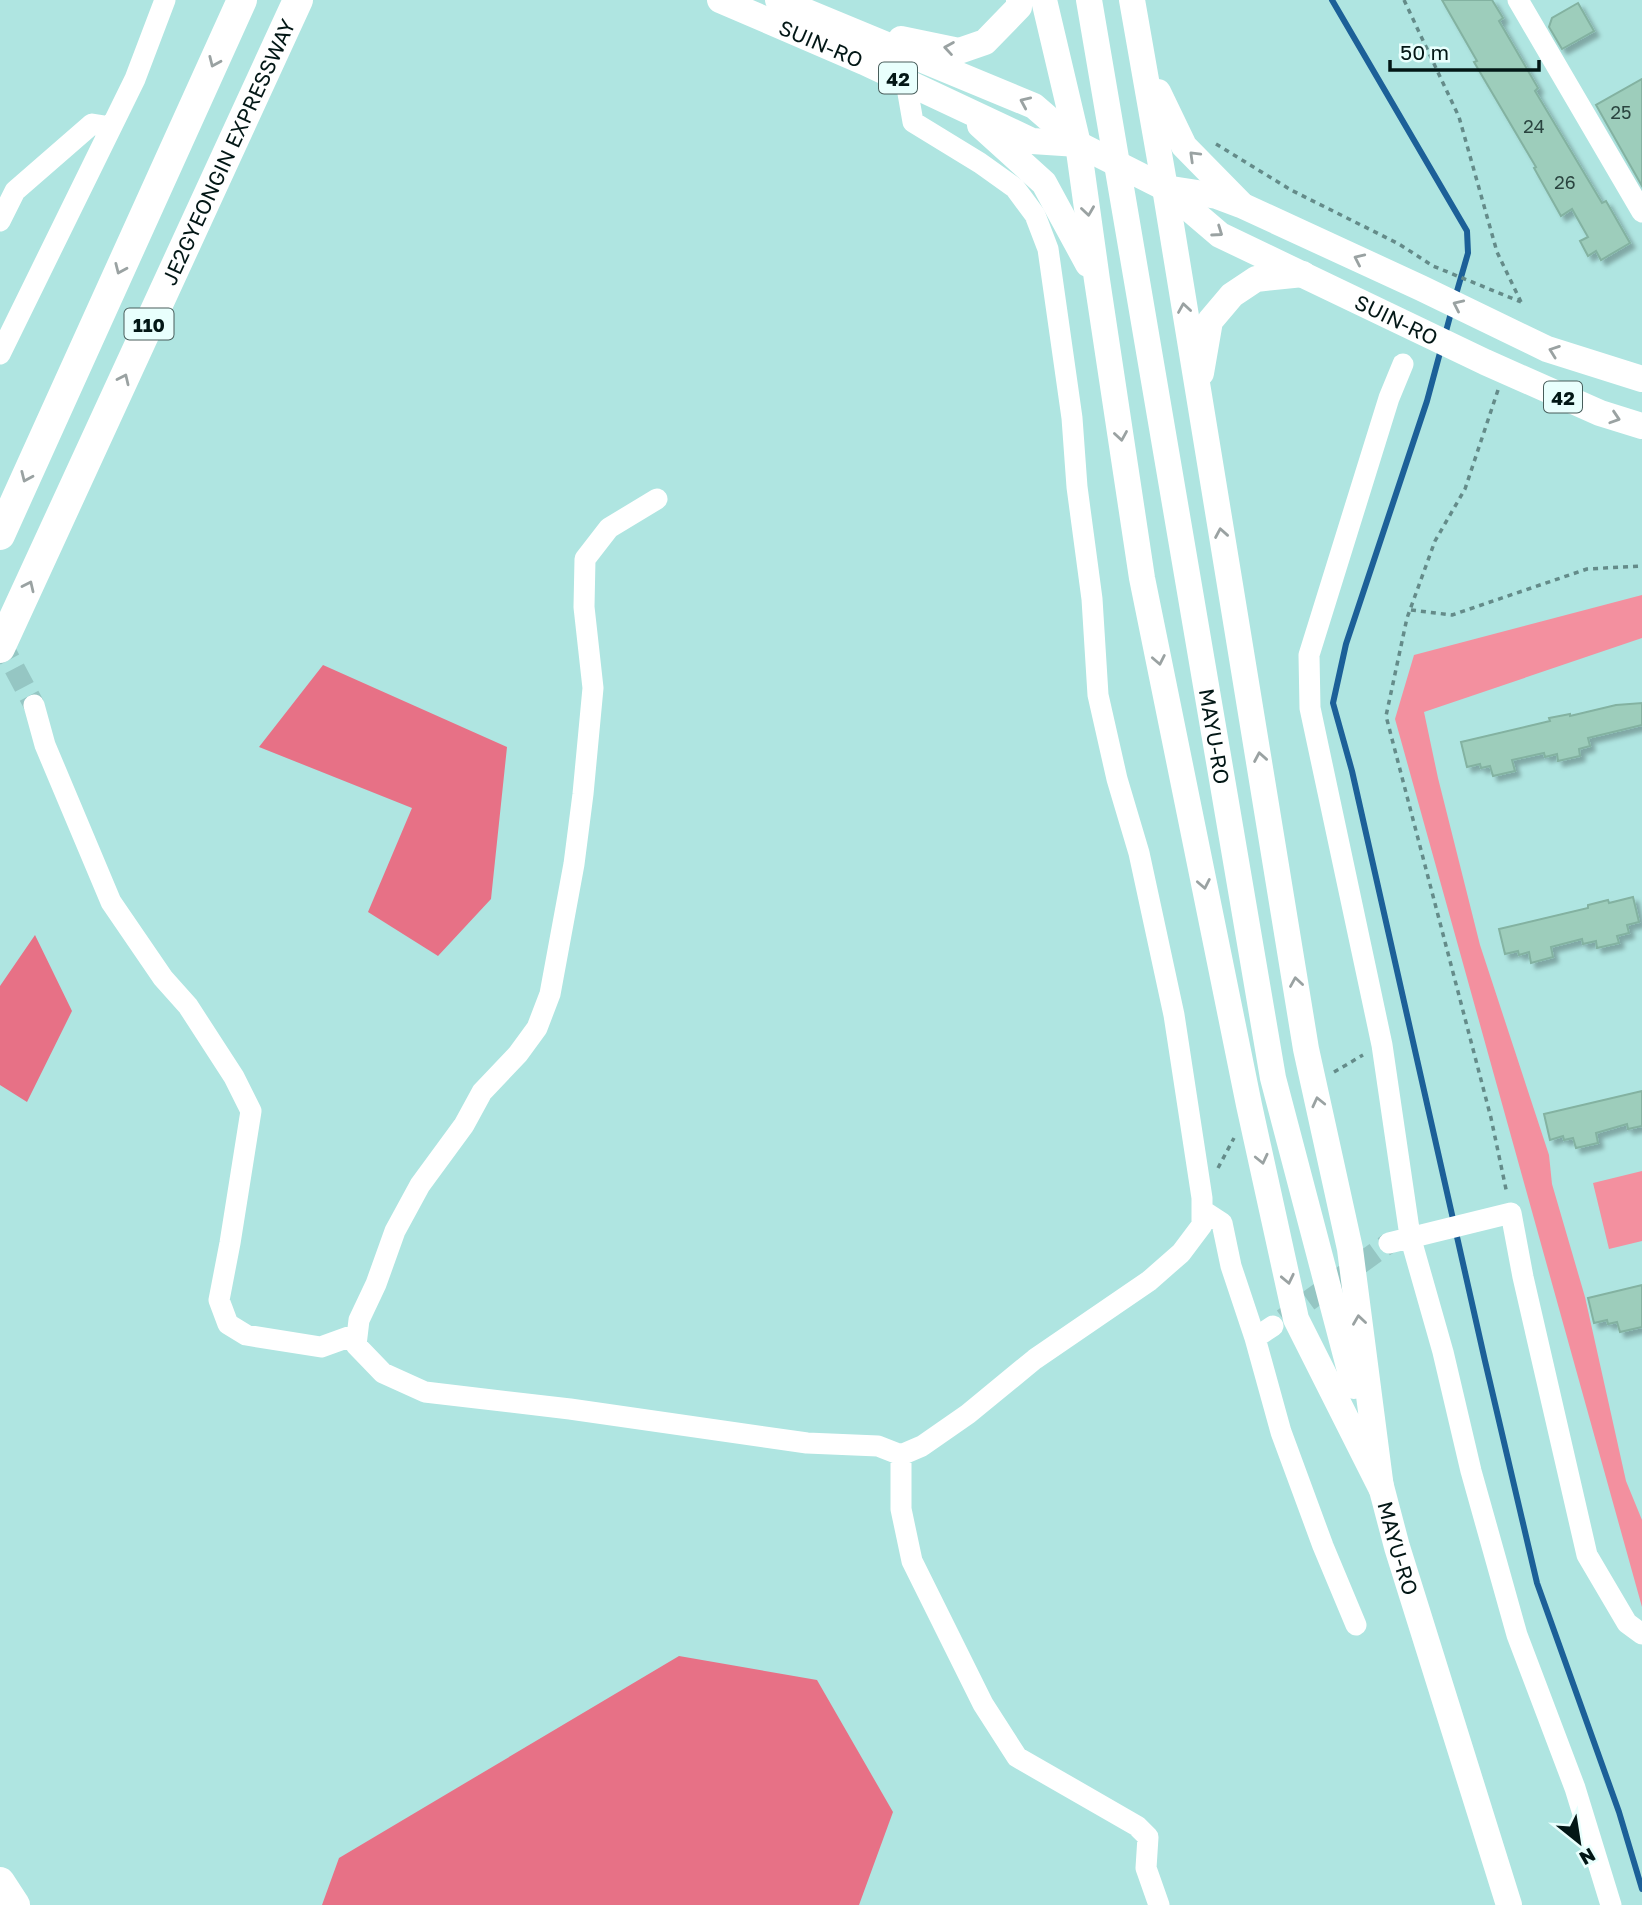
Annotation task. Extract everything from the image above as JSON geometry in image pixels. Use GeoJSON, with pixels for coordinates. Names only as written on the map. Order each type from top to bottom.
{"type":"FeatureCollection","features":[{"type":"Feature","properties":{"kind":"highway","name":"110"},"geometry":{"type":"LineString","coordinates":[[0,535],[242,0]]}},
{"type":"Feature","properties":{"kind":"highway","name":"JE2GYEONGIN EXPRESSWAY"},"geometry":{"type":"LineString","coordinates":[[0,648],[298,0]]}},
{"type":"Feature","properties":{"kind":"highway"},"geometry":{"type":"LineString","coordinates":[[0,1882],[15,1905]]}},
{"type":"Feature","properties":{"kind":"main road","name":"SUIN-RO"},"geometry":{"type":"LineString","coordinates":[[720,0],[1032,141],[1079,144]]}},
{"type":"Feature","properties":{"kind":"main road","name":"SUIN-RO"},"geometry":{"type":"LineString","coordinates":[[778,0],[1034,106],[1079,144],[1165,188],[1220,235],[1495,367],[1600,413],[1642,426]]}},
{"type":"Feature","properties":{"kind":"main road"},"geometry":{"type":"LineString","coordinates":[[835,24],[959,51],[985,42],[1019,7],[1019,0]]}},
{"type":"Feature","properties":{"kind":"main road"},"geometry":{"type":"LineString","coordinates":[[1044,0],[1079,144],[1142,578],[1249,1105],[1296,1319],[1381,1488]]}},
{"type":"Feature","properties":{"kind":"main road","name":"MAYU-RO"},"geometry":{"type":"LineString","coordinates":[[1089,0],[1273,1079],[1397,1547],[1510,1905]]}},
{"type":"Feature","properties":{"kind":"main road"},"geometry":{"type":"LineString","coordinates":[[1132,0],[1266,792],[1306,1049],[1350,1249],[1381,1488]]}},
{"type":"Feature","properties":{"kind":"main road"},"geometry":{"type":"LineString","coordinates":[[1138,34],[1164,106],[1184,146],[1241,205]]}},
{"type":"Feature","properties":{"kind":"main road"},"geometry":{"type":"LineString","coordinates":[[961,108],[1044,183],[1097,280]]}},
{"type":"Feature","properties":{"kind":"main road","name":"SUIN-RO"},"geometry":{"type":"LineString","coordinates":[[1165,188],[1217,196],[1427,277],[1496,323],[1547,349],[1642,379]]}},
{"type":"Feature","properties":{"kind":"main road"},"geometry":{"type":"LineString","coordinates":[[1197,392],[1210,321],[1232,295],[1256,279],[1303,274]]}},
{"type":"Feature","properties":{"kind":"street"},"geometry":{"type":"LineString","coordinates":[[0,354],[135,79],[165,0]]}},
{"type":"Feature","properties":{"kind":"street"},"geometry":{"type":"LineString","coordinates":[[1526,3],[1642,212]]}},
{"type":"Feature","properties":{"kind":"street"},"geometry":{"type":"LineString","coordinates":[[657,499],[609,528],[585,559],[584,607],[593,688],[574,864],[550,994],[537,1028],[518,1054],[482,1092],[464,1125],[420,1185],[395,1231],[359,1321],[356,1345],[383,1373],[425,1392],[570,1409],[807,1443],[878,1446],[901,1455],[922,1446],[968,1414],[1035,1359],[1149,1281],[1181,1253],[1202,1224],[1202,1198],[1174,1015],[1139,853],[1117,779],[1098,695],[1092,599],[1077,487],[1072,418],[1048,249],[1035,215],[1015,188],[913,122],[906,82]]}},
{"type":"Feature","properties":{"kind":"street"},"geometry":{"type":"LineString","coordinates":[[0,221],[15,191],[92,124],[111,127]]}},
{"type":"Feature","properties":{"kind":"street"},"geometry":{"type":"LineString","coordinates":[[1403,363],[1309,655],[1310,708],[1382,1045],[1414,1235],[1471,1471],[1517,1635],[1575,1788],[1611,1905]]}},
{"type":"Feature","properties":{"kind":"street"},"geometry":{"type":"LineString","coordinates":[[34,705],[45,745],[111,902],[163,978],[188,1006],[234,1077],[251,1111],[219,1300],[228,1324],[246,1335],[321,1347],[357,1334]]}},
{"type":"Feature","properties":{"kind":"street"},"geometry":{"type":"LineString","coordinates":[[1202,1210],[1222,1223],[1231,1266],[1264,1332],[1281,1432],[1322,1546],[1356,1625]]}},
{"type":"Feature","properties":{"kind":"street"},"geometry":{"type":"LineString","coordinates":[[1389,1243],[1502,1215],[1523,1277],[1587,1555],[1628,1623],[1642,1634]]}},
{"type":"Feature","properties":{"kind":"street"},"geometry":{"type":"LineString","coordinates":[[901,1455],[901,1509],[912,1561],[983,1704],[1017,1757],[1137,1826],[1148,1838],[1146,1868],[1159,1905]]}},
{"type":"Feature","properties":{"kind":"path"},"geometry":{"type":"LineString","coordinates":[[1404,0],[1459,117],[1497,252],[1521,302],[1427,277]]}},
{"type":"Feature","properties":{"kind":"path"},"geometry":{"type":"LineString","coordinates":[[1495,367],[1465,489],[1435,541],[1410,610],[1386,716],[1491,1118],[1502,1215]]}},
{"type":"Feature","properties":{"kind":"path"},"geometry":{"type":"LineString","coordinates":[[1410,610],[1452,615],[1587,569],[1642,566]]}},
{"type":"Feature","properties":{"kind":"shaded area"},"geometry":{"type":"Polygon","coordinates":[[[1642,595],[1642,638],[1424,712],[1480,945],[1549,1155],[1552,1184],[1585,1297],[1626,1481],[1642,1520],[1642,1607],[1395,719],[1414,655],[1642,595]]]}},
{"type":"Feature","properties":{"kind":"shaded area"},"geometry":{"type":"Polygon","coordinates":[[[323,665],[507,747],[491,899],[438,956],[368,912],[412,808],[259,747],[323,665]]]}},
{"type":"Feature","properties":{"kind":"shaded area"},"geometry":{"type":"Polygon","coordinates":[[[35,935],[72,1011],[27,1102],[0,1085],[0,986],[35,935]]]}},
{"type":"Feature","properties":{"kind":"shaded area"},"geometry":{"type":"Polygon","coordinates":[[[1642,1171],[1642,1241],[1609,1249],[1593,1183],[1642,1171]]]}},
{"type":"Feature","properties":{"kind":"shaded area"},"geometry":{"type":"Polygon","coordinates":[[[679,1656],[817,1680],[893,1812],[859,1905],[322,1905],[339,1858],[679,1656]]]}},
{"type":"Feature","properties":{"kind":"building"},"geometry":{"type":"Polygon","coordinates":[[[1442,0],[1492,0],[1503,18],[1499,21],[1538,88],[1535,91],[1602,203],[1606,201],[1630,243],[1601,260],[1596,251],[1588,256],[1580,241],[1588,237],[1572,209],[1561,216],[1442,0]]]}},
{"type":"Feature","properties":{"kind":"building"},"geometry":{"type":"Polygon","coordinates":[[[1578,3],[1594,31],[1562,49],[1549,27],[1552,18],[1578,3]]]}},
{"type":"Feature","properties":{"kind":"building"},"geometry":{"type":"Polygon","coordinates":[[[1642,79],[1642,186],[1596,105],[1642,79]]]}},
{"type":"Feature","properties":{"kind":"building"},"geometry":{"type":"Polygon","coordinates":[[[1642,703],[1642,725],[1588,738],[1590,746],[1579,749],[1580,756],[1558,761],[1557,754],[1545,757],[1544,753],[1512,760],[1515,771],[1493,776],[1490,766],[1481,768],[1480,764],[1467,767],[1461,742],[1550,721],[1549,718],[1616,705],[1642,703]]]}},
{"type":"Feature","properties":{"kind":"building"},"geometry":{"type":"Polygon","coordinates":[[[1633,897],[1639,922],[1627,925],[1629,933],[1617,936],[1619,943],[1597,948],[1596,941],[1583,944],[1582,939],[1551,947],[1553,957],[1531,963],[1529,952],[1519,955],[1518,951],[1505,954],[1499,929],[1588,908],[1588,905],[1608,900],[1609,903],[1633,897]]]}},
{"type":"Feature","properties":{"kind":"building"},"geometry":{"type":"Polygon","coordinates":[[[1642,1091],[1642,1126],[1628,1129],[1627,1124],[1596,1133],[1598,1143],[1576,1148],[1573,1138],[1564,1140],[1563,1136],[1550,1140],[1544,1114],[1642,1091]]]}},
{"type":"Feature","properties":{"kind":"building"},"geometry":{"type":"Polygon","coordinates":[[[1642,1285],[1642,1327],[1620,1332],[1617,1322],[1608,1324],[1607,1320],[1594,1323],[1588,1298],[1642,1285]]]}},
{"type":"Feature","properties":{"kind":"waterway"},"geometry":{"type":"LineString","coordinates":[[1332,0],[1467,231],[1468,253],[1455,298]]}},
{"type":"Feature","properties":{"kind":"waterway"},"geometry":{"type":"LineString","coordinates":[[1445,335],[1452,309]]}},
{"type":"Feature","properties":{"kind":"waterway"},"geometry":{"type":"LineString","coordinates":[[1441,349],[1427,401],[1346,644],[1333,703],[1352,771],[1537,1583],[1619,1812],[1642,1889]]}},
{"type":"Feature","properties":{"kind":"tunnel"},"geometry":{"type":"LineString","coordinates":[[0,641],[34,705]]}},
{"type":"Feature","properties":{"kind":"tunnel"},"geometry":{"type":"LineString","coordinates":[[1283,1319],[1389,1243]]}}]}
